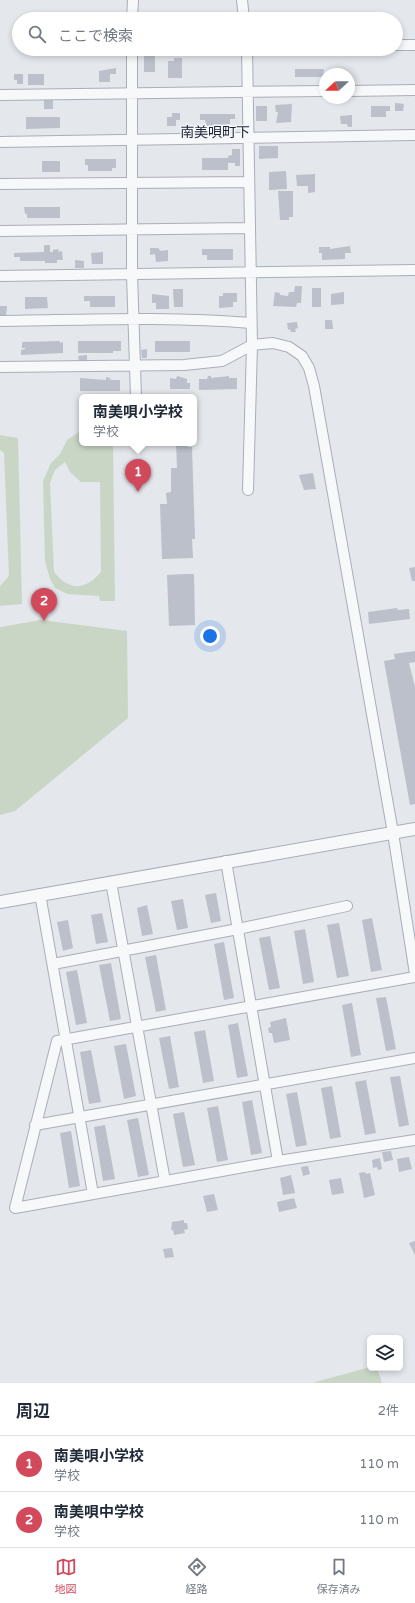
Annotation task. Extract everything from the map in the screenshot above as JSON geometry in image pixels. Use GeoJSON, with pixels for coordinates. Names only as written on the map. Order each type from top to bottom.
{"type":"FeatureCollection","features":[{"type":"Feature","properties":{"kind":"street"},"geometry":{"type":"LineString","coordinates":[[132,12],[133,0]]}},
{"type":"Feature","properties":{"kind":"street"},"geometry":{"type":"LineString","coordinates":[[242,0],[243,12]]}},
{"type":"Feature","properties":{"kind":"street"},"geometry":{"type":"LineString","coordinates":[[403,45],[415,45]]}},
{"type":"Feature","properties":{"kind":"street"},"geometry":{"type":"LineString","coordinates":[[132,56],[132,274],[136,394]]}},
{"type":"Feature","properties":{"kind":"street"},"geometry":{"type":"LineString","coordinates":[[247,56],[252,323],[248,490]]}},
{"type":"Feature","properties":{"kind":"street"},"geometry":{"type":"LineString","coordinates":[[355,91],[415,90]]}},
{"type":"Feature","properties":{"kind":"street"},"geometry":{"type":"LineString","coordinates":[[0,95],[319,91]]}},
{"type":"Feature","properties":{"kind":"street"},"geometry":{"type":"LineString","coordinates":[[0,142],[415,135]]}},
{"type":"Feature","properties":{"kind":"street"},"geometry":{"type":"LineString","coordinates":[[0,184],[249,182]]}},
{"type":"Feature","properties":{"kind":"street"},"geometry":{"type":"LineString","coordinates":[[0,231],[250,228]]}},
{"type":"Feature","properties":{"kind":"street"},"geometry":{"type":"LineString","coordinates":[[0,276],[251,274],[415,270]]}},
{"type":"Feature","properties":{"kind":"street"},"geometry":{"type":"LineString","coordinates":[[0,321],[134,319],[217,320],[252,323]]}},
{"type":"Feature","properties":{"kind":"street"},"geometry":{"type":"LineString","coordinates":[[0,367],[184,364],[222,361],[252,345],[273,343],[289,346],[302,356],[310,368],[320,416],[393,834],[415,976],[57,1042],[15,1208],[278,1161],[415,1140]]}},
{"type":"Feature","properties":{"kind":"street"},"geometry":{"type":"LineString","coordinates":[[0,902],[226,861],[393,834],[415,829]]}},
{"type":"Feature","properties":{"kind":"street"},"geometry":{"type":"LineString","coordinates":[[226,861],[278,1161]]}},
{"type":"Feature","properties":{"kind":"street"},"geometry":{"type":"LineString","coordinates":[[111,882],[152,1104],[164,1181]]}},
{"type":"Feature","properties":{"kind":"street"},"geometry":{"type":"LineString","coordinates":[[40,894],[93,1194]]}},
{"type":"Feature","properties":{"kind":"street"},"geometry":{"type":"LineString","coordinates":[[53,964],[238,929],[347,906]]}},
{"type":"Feature","properties":{"kind":"street"},"geometry":{"type":"LineString","coordinates":[[35,1125],[415,1058]]}},
{"type":"Feature","properties":{"kind":"green space"},"geometry":{"type":"Polygon","coordinates":[[[79,432],[79,446],[113,446],[115,601],[100,601],[99,596],[67,594],[55,588],[50,579],[45,561],[43,481],[51,463],[60,454],[67,440],[79,432]],[[65,462],[55,470],[50,483],[54,572],[66,583],[77,586],[89,583],[101,572],[100,482],[81,482],[70,472],[65,462]]]}},
{"type":"Feature","properties":{"kind":"green space"},"geometry":{"type":"Polygon","coordinates":[[[0,435],[18,438],[22,604],[0,606],[0,586],[9,576],[4,453],[0,450],[0,435]]]}},
{"type":"Feature","properties":{"kind":"green space"},"geometry":{"type":"Polygon","coordinates":[[[41,620],[127,631],[128,718],[15,811],[0,815],[0,627],[41,620]]]}},
{"type":"Feature","properties":{"kind":"green space"},"geometry":{"type":"Polygon","coordinates":[[[367,1368],[367,1371],[378,1371],[382,1383],[312,1383],[367,1368]]]}},
{"type":"Feature","properties":{"kind":"building"},"geometry":{"type":"Polygon","coordinates":[[[144,56],[155,56],[155,72],[144,72],[144,56]]]}},
{"type":"Feature","properties":{"kind":"building"},"geometry":{"type":"Polygon","coordinates":[[[174,58],[182,58],[182,78],[168,78],[168,61],[174,61],[174,58]]]}},
{"type":"Feature","properties":{"kind":"building"},"geometry":{"type":"Polygon","coordinates":[[[116,68],[116,74],[110,74],[110,82],[99,82],[99,71],[116,68]]]}},
{"type":"Feature","properties":{"kind":"building"},"geometry":{"type":"Polygon","coordinates":[[[295,69],[319,69],[319,77],[295,77],[295,69]]]}},
{"type":"Feature","properties":{"kind":"building"},"geometry":{"type":"Polygon","coordinates":[[[14,74],[23,74],[23,84],[17,84],[17,80],[14,80],[14,74]]]}},
{"type":"Feature","properties":{"kind":"building"},"geometry":{"type":"Polygon","coordinates":[[[28,74],[44,74],[44,85],[28,85],[28,74]]]}},
{"type":"Feature","properties":{"kind":"building"},"geometry":{"type":"Polygon","coordinates":[[[44,100],[53,100],[53,109],[44,109],[44,100]]]}},
{"type":"Feature","properties":{"kind":"building"},"geometry":{"type":"Polygon","coordinates":[[[395,103],[404,104],[403,111],[395,111],[395,103]]]}},
{"type":"Feature","properties":{"kind":"building"},"geometry":{"type":"Polygon","coordinates":[[[292,104],[291,122],[276,123],[278,112],[276,112],[275,105],[292,104]]]}},
{"type":"Feature","properties":{"kind":"building"},"geometry":{"type":"Polygon","coordinates":[[[256,106],[267,106],[267,121],[256,121],[256,106]]]}},
{"type":"Feature","properties":{"kind":"building"},"geometry":{"type":"Polygon","coordinates":[[[371,106],[390,106],[390,111],[386,111],[386,117],[371,117],[371,106]]]}},
{"type":"Feature","properties":{"kind":"building"},"geometry":{"type":"Polygon","coordinates":[[[172,113],[180,113],[180,120],[176,120],[176,126],[167,126],[167,117],[172,117],[172,113]]]}},
{"type":"Feature","properties":{"kind":"building"},"geometry":{"type":"Polygon","coordinates":[[[200,114],[235,114],[235,119],[230,119],[230,124],[227,124],[227,126],[207,126],[205,120],[200,120],[200,114]]]}},
{"type":"Feature","properties":{"kind":"building"},"geometry":{"type":"Polygon","coordinates":[[[352,115],[352,127],[348,127],[347,124],[341,124],[340,116],[352,115]]]}},
{"type":"Feature","properties":{"kind":"building"},"geometry":{"type":"Polygon","coordinates":[[[26,117],[60,117],[60,128],[26,129],[26,117]]]}},
{"type":"Feature","properties":{"kind":"building"},"geometry":{"type":"Polygon","coordinates":[[[259,146],[278,146],[278,158],[259,159],[259,146]]]}},
{"type":"Feature","properties":{"kind":"building"},"geometry":{"type":"Polygon","coordinates":[[[232,149],[240,149],[240,166],[235,166],[235,163],[228,163],[228,170],[202,170],[202,158],[228,158],[228,156],[232,155],[232,149]]]}},
{"type":"Feature","properties":{"kind":"building"},"geometry":{"type":"Polygon","coordinates":[[[85,159],[116,159],[116,168],[112,168],[112,171],[88,171],[88,165],[85,165],[85,159]]]}},
{"type":"Feature","properties":{"kind":"building"},"geometry":{"type":"Polygon","coordinates":[[[42,161],[60,161],[60,172],[42,172],[42,161]]]}},
{"type":"Feature","properties":{"kind":"building"},"geometry":{"type":"Polygon","coordinates":[[[286,171],[287,189],[269,190],[269,172],[286,171]]]}},
{"type":"Feature","properties":{"kind":"building"},"geometry":{"type":"Polygon","coordinates":[[[315,174],[315,192],[308,193],[308,186],[297,186],[296,175],[315,174]]]}},
{"type":"Feature","properties":{"kind":"building"},"geometry":{"type":"Polygon","coordinates":[[[278,191],[293,191],[293,217],[289,217],[289,220],[280,220],[278,191]]]}},
{"type":"Feature","properties":{"kind":"building"},"geometry":{"type":"Polygon","coordinates":[[[24,207],[60,207],[60,218],[27,218],[24,207]]]}},
{"type":"Feature","properties":{"kind":"building"},"geometry":{"type":"Polygon","coordinates":[[[44,245],[50,245],[50,252],[58,249],[59,252],[62,251],[63,260],[57,260],[57,263],[45,263],[45,261],[20,261],[20,257],[14,257],[14,253],[44,252],[44,245]]]}},
{"type":"Feature","properties":{"kind":"building"},"geometry":{"type":"Polygon","coordinates":[[[350,246],[351,253],[345,253],[345,259],[322,260],[322,253],[319,253],[319,247],[330,247],[330,249],[350,246]]]}},
{"type":"Feature","properties":{"kind":"building"},"geometry":{"type":"Polygon","coordinates":[[[150,248],[158,248],[161,251],[168,250],[168,261],[156,262],[155,254],[150,255],[150,248]]]}},
{"type":"Feature","properties":{"kind":"building"},"geometry":{"type":"Polygon","coordinates":[[[202,249],[233,249],[233,260],[207,260],[207,255],[202,255],[202,249]]]}},
{"type":"Feature","properties":{"kind":"building"},"geometry":{"type":"Polygon","coordinates":[[[103,252],[103,264],[92,264],[91,253],[103,252]]]}},
{"type":"Feature","properties":{"kind":"building"},"geometry":{"type":"Polygon","coordinates":[[[75,260],[84,261],[84,268],[75,268],[75,260]]]}},
{"type":"Feature","properties":{"kind":"building"},"geometry":{"type":"Polygon","coordinates":[[[295,286],[302,286],[301,303],[297,303],[296,307],[273,306],[275,292],[280,293],[280,295],[288,296],[289,292],[294,292],[295,286]]]}},
{"type":"Feature","properties":{"kind":"building"},"geometry":{"type":"Polygon","coordinates":[[[312,288],[321,288],[321,307],[312,307],[312,288]]]}},
{"type":"Feature","properties":{"kind":"building"},"geometry":{"type":"Polygon","coordinates":[[[173,289],[183,289],[183,307],[174,307],[173,289]]]}},
{"type":"Feature","properties":{"kind":"building"},"geometry":{"type":"Polygon","coordinates":[[[344,292],[344,304],[331,305],[331,294],[344,292]]]}},
{"type":"Feature","properties":{"kind":"building"},"geometry":{"type":"Polygon","coordinates":[[[223,293],[237,293],[237,302],[233,302],[233,307],[219,308],[219,296],[223,296],[223,293]]]}},
{"type":"Feature","properties":{"kind":"building"},"geometry":{"type":"Polygon","coordinates":[[[152,294],[169,296],[169,309],[156,309],[156,303],[152,303],[152,294]]]}},
{"type":"Feature","properties":{"kind":"building"},"geometry":{"type":"Polygon","coordinates":[[[84,296],[115,296],[115,307],[90,307],[90,301],[84,301],[84,296]]]}},
{"type":"Feature","properties":{"kind":"building"},"geometry":{"type":"Polygon","coordinates":[[[25,297],[47,297],[48,308],[25,309],[25,297]]]}},
{"type":"Feature","properties":{"kind":"building"},"geometry":{"type":"Polygon","coordinates":[[[0,306],[7,306],[6,317],[0,317],[0,306]]]}},
{"type":"Feature","properties":{"kind":"building"},"geometry":{"type":"Polygon","coordinates":[[[325,320],[332,320],[333,329],[325,329],[325,320]]]}},
{"type":"Feature","properties":{"kind":"building"},"geometry":{"type":"Polygon","coordinates":[[[297,322],[298,328],[295,329],[296,332],[291,332],[290,329],[288,330],[287,323],[297,322]]]}},
{"type":"Feature","properties":{"kind":"building"},"geometry":{"type":"Polygon","coordinates":[[[60,341],[60,343],[63,342],[63,353],[21,355],[21,350],[25,349],[22,348],[22,342],[60,341]]]}},
{"type":"Feature","properties":{"kind":"building"},"geometry":{"type":"Polygon","coordinates":[[[78,341],[121,341],[121,351],[113,351],[113,353],[78,353],[78,341]]]}},
{"type":"Feature","properties":{"kind":"building"},"geometry":{"type":"Polygon","coordinates":[[[155,341],[190,341],[190,352],[155,352],[155,341]]]}},
{"type":"Feature","properties":{"kind":"building"},"geometry":{"type":"Polygon","coordinates":[[[147,349],[147,358],[142,358],[141,350],[147,349]]]}},
{"type":"Feature","properties":{"kind":"building"},"geometry":{"type":"Polygon","coordinates":[[[87,355],[87,360],[79,361],[78,356],[87,355]]]}},
{"type":"Feature","properties":{"kind":"building"},"geometry":{"type":"Polygon","coordinates":[[[177,376],[187,379],[187,383],[190,383],[190,389],[170,389],[170,378],[176,379],[177,376]]]}},
{"type":"Feature","properties":{"kind":"building"},"geometry":{"type":"Polygon","coordinates":[[[208,376],[211,376],[211,378],[229,376],[229,378],[237,378],[237,389],[199,390],[199,379],[207,379],[208,376]]]}},
{"type":"Feature","properties":{"kind":"building"},"geometry":{"type":"Polygon","coordinates":[[[106,377],[110,378],[111,380],[120,380],[120,391],[80,391],[80,378],[106,380],[106,377]]]}},
{"type":"Feature","properties":{"kind":"building"},"geometry":{"type":"Polygon","coordinates":[[[176,446],[192,447],[195,539],[192,539],[193,558],[162,559],[160,504],[167,504],[166,493],[171,492],[171,468],[177,468],[176,446]]]}},
{"type":"Feature","properties":{"kind":"building"},"geometry":{"type":"Polygon","coordinates":[[[313,473],[316,489],[304,490],[299,475],[313,473]]]}},
{"type":"Feature","properties":{"kind":"building"},"geometry":{"type":"Polygon","coordinates":[[[415,567],[415,581],[412,581],[409,568],[415,567]]]}},
{"type":"Feature","properties":{"kind":"building"},"geometry":{"type":"Polygon","coordinates":[[[194,574],[195,625],[169,626],[167,575],[194,574]]]}},
{"type":"Feature","properties":{"kind":"building"},"geometry":{"type":"Polygon","coordinates":[[[397,608],[398,610],[409,609],[410,619],[369,624],[368,612],[397,608]]]}},
{"type":"Feature","properties":{"kind":"building"},"geometry":{"type":"Polygon","coordinates":[[[415,651],[415,662],[409,663],[415,687],[415,804],[410,805],[384,661],[395,659],[394,654],[415,651]]]}},
{"type":"Feature","properties":{"kind":"building"},"geometry":{"type":"Polygon","coordinates":[[[216,893],[221,921],[211,923],[205,895],[216,893]]]}},
{"type":"Feature","properties":{"kind":"building"},"geometry":{"type":"Polygon","coordinates":[[[183,899],[188,928],[177,930],[171,901],[183,899]]]}},
{"type":"Feature","properties":{"kind":"building"},"geometry":{"type":"Polygon","coordinates":[[[147,905],[153,934],[142,936],[137,908],[147,905]]]}},
{"type":"Feature","properties":{"kind":"building"},"geometry":{"type":"Polygon","coordinates":[[[102,913],[108,942],[96,944],[91,915],[102,913]]]}},
{"type":"Feature","properties":{"kind":"building"},"geometry":{"type":"Polygon","coordinates":[[[372,918],[382,970],[371,972],[362,920],[372,918]]]}},
{"type":"Feature","properties":{"kind":"building"},"geometry":{"type":"Polygon","coordinates":[[[68,920],[73,948],[63,951],[57,922],[68,920]]]}},
{"type":"Feature","properties":{"kind":"building"},"geometry":{"type":"Polygon","coordinates":[[[339,923],[349,976],[337,978],[327,925],[339,923]]]}},
{"type":"Feature","properties":{"kind":"building"},"geometry":{"type":"Polygon","coordinates":[[[305,929],[314,982],[303,984],[294,931],[305,929]]]}},
{"type":"Feature","properties":{"kind":"building"},"geometry":{"type":"Polygon","coordinates":[[[270,936],[280,988],[269,990],[259,938],[270,936]]]}},
{"type":"Feature","properties":{"kind":"building"},"geometry":{"type":"Polygon","coordinates":[[[224,942],[234,998],[224,1000],[214,944],[224,942]]]}},
{"type":"Feature","properties":{"kind":"building"},"geometry":{"type":"Polygon","coordinates":[[[156,955],[166,1010],[156,1012],[145,957],[156,955]]]}},
{"type":"Feature","properties":{"kind":"building"},"geometry":{"type":"Polygon","coordinates":[[[111,963],[121,1019],[110,1021],[99,965],[111,963]]]}},
{"type":"Feature","properties":{"kind":"building"},"geometry":{"type":"Polygon","coordinates":[[[77,970],[87,1023],[76,1025],[66,972],[77,970]]]}},
{"type":"Feature","properties":{"kind":"building"},"geometry":{"type":"Polygon","coordinates":[[[386,997],[396,1049],[386,1051],[376,998],[386,997]]]}},
{"type":"Feature","properties":{"kind":"building"},"geometry":{"type":"Polygon","coordinates":[[[352,1003],[361,1055],[351,1057],[342,1005],[352,1003]]]}},
{"type":"Feature","properties":{"kind":"building"},"geometry":{"type":"Polygon","coordinates":[[[286,1018],[290,1040],[274,1043],[272,1033],[269,1033],[268,1028],[271,1027],[270,1022],[286,1018]]]}},
{"type":"Feature","properties":{"kind":"building"},"geometry":{"type":"Polygon","coordinates":[[[238,1023],[248,1076],[237,1078],[228,1025],[238,1023]]]}},
{"type":"Feature","properties":{"kind":"building"},"geometry":{"type":"Polygon","coordinates":[[[205,1030],[214,1081],[203,1083],[194,1032],[205,1030]]]}},
{"type":"Feature","properties":{"kind":"building"},"geometry":{"type":"Polygon","coordinates":[[[170,1036],[179,1087],[169,1089],[159,1038],[170,1036]]]}},
{"type":"Feature","properties":{"kind":"building"},"geometry":{"type":"Polygon","coordinates":[[[126,1044],[136,1096],[124,1099],[114,1046],[126,1044]]]}},
{"type":"Feature","properties":{"kind":"building"},"geometry":{"type":"Polygon","coordinates":[[[91,1050],[101,1102],[89,1104],[80,1052],[91,1050]]]}},
{"type":"Feature","properties":{"kind":"building"},"geometry":{"type":"Polygon","coordinates":[[[400,1076],[409,1125],[399,1127],[390,1077],[400,1076]]]}},
{"type":"Feature","properties":{"kind":"building"},"geometry":{"type":"Polygon","coordinates":[[[366,1080],[376,1133],[365,1135],[355,1082],[366,1080]]]}},
{"type":"Feature","properties":{"kind":"building"},"geometry":{"type":"Polygon","coordinates":[[[332,1086],[341,1137],[330,1139],[321,1088],[332,1086]]]}},
{"type":"Feature","properties":{"kind":"building"},"geometry":{"type":"Polygon","coordinates":[[[297,1092],[307,1145],[296,1147],[286,1094],[297,1092]]]}},
{"type":"Feature","properties":{"kind":"building"},"geometry":{"type":"Polygon","coordinates":[[[252,1100],[262,1153],[251,1155],[242,1102],[252,1100]]]}},
{"type":"Feature","properties":{"kind":"building"},"geometry":{"type":"Polygon","coordinates":[[[218,1106],[228,1160],[217,1162],[207,1108],[218,1106]]]}},
{"type":"Feature","properties":{"kind":"building"},"geometry":{"type":"Polygon","coordinates":[[[184,1112],[195,1165],[183,1167],[173,1114],[184,1112]]]}},
{"type":"Feature","properties":{"kind":"building"},"geometry":{"type":"Polygon","coordinates":[[[138,1118],[149,1175],[138,1177],[127,1120],[138,1118]]]}},
{"type":"Feature","properties":{"kind":"building"},"geometry":{"type":"Polygon","coordinates":[[[105,1125],[115,1179],[103,1181],[94,1127],[105,1125]]]}},
{"type":"Feature","properties":{"kind":"building"},"geometry":{"type":"Polygon","coordinates":[[[71,1131],[80,1186],[69,1188],[60,1133],[71,1131]]]}},
{"type":"Feature","properties":{"kind":"building"},"geometry":{"type":"Polygon","coordinates":[[[391,1151],[393,1160],[384,1162],[382,1152],[391,1151]]]}},
{"type":"Feature","properties":{"kind":"building"},"geometry":{"type":"Polygon","coordinates":[[[409,1157],[412,1169],[399,1172],[397,1159],[409,1157]]]}},
{"type":"Feature","properties":{"kind":"building"},"geometry":{"type":"Polygon","coordinates":[[[380,1158],[382,1169],[378,1170],[377,1167],[373,1168],[372,1160],[380,1158]]]}},
{"type":"Feature","properties":{"kind":"building"},"geometry":{"type":"Polygon","coordinates":[[[308,1166],[310,1174],[303,1176],[301,1167],[308,1166]]]}},
{"type":"Feature","properties":{"kind":"building"},"geometry":{"type":"Polygon","coordinates":[[[365,1172],[366,1174],[370,1173],[375,1195],[364,1198],[359,1173],[365,1172]]]}},
{"type":"Feature","properties":{"kind":"building"},"geometry":{"type":"Polygon","coordinates":[[[291,1175],[295,1193],[283,1195],[280,1178],[291,1175]]]}},
{"type":"Feature","properties":{"kind":"building"},"geometry":{"type":"Polygon","coordinates":[[[341,1178],[344,1193],[332,1195],[329,1180],[341,1178]]]}},
{"type":"Feature","properties":{"kind":"building"},"geometry":{"type":"Polygon","coordinates":[[[214,1194],[218,1210],[207,1212],[203,1196],[214,1194]]]}},
{"type":"Feature","properties":{"kind":"building"},"geometry":{"type":"Polygon","coordinates":[[[294,1198],[297,1208],[279,1212],[277,1202],[294,1198]]]}},
{"type":"Feature","properties":{"kind":"building"},"geometry":{"type":"Polygon","coordinates":[[[184,1220],[184,1223],[187,1223],[188,1229],[184,1230],[185,1233],[174,1235],[173,1230],[171,1230],[172,1222],[184,1220]]]}},
{"type":"Feature","properties":{"kind":"building"},"geometry":{"type":"Polygon","coordinates":[[[415,1241],[415,1255],[409,1243],[415,1241]]]}},
{"type":"Feature","properties":{"kind":"building"},"geometry":{"type":"Polygon","coordinates":[[[172,1248],[174,1257],[165,1258],[163,1249],[172,1248]]]}},
{"type":"Feature","properties":{"kind":"place","name":"南美唄小学校"},"geometry":{"type":"Point","coordinates":[138,492]}},
{"type":"Feature","properties":{"kind":"place","name":"南美唄中学校"},"geometry":{"type":"Point","coordinates":[44,621]}},
{"type":"Feature","properties":{"kind":"district","name":"南美唄町下"},"geometry":{"type":"Point","coordinates":[215,132]}}]}
